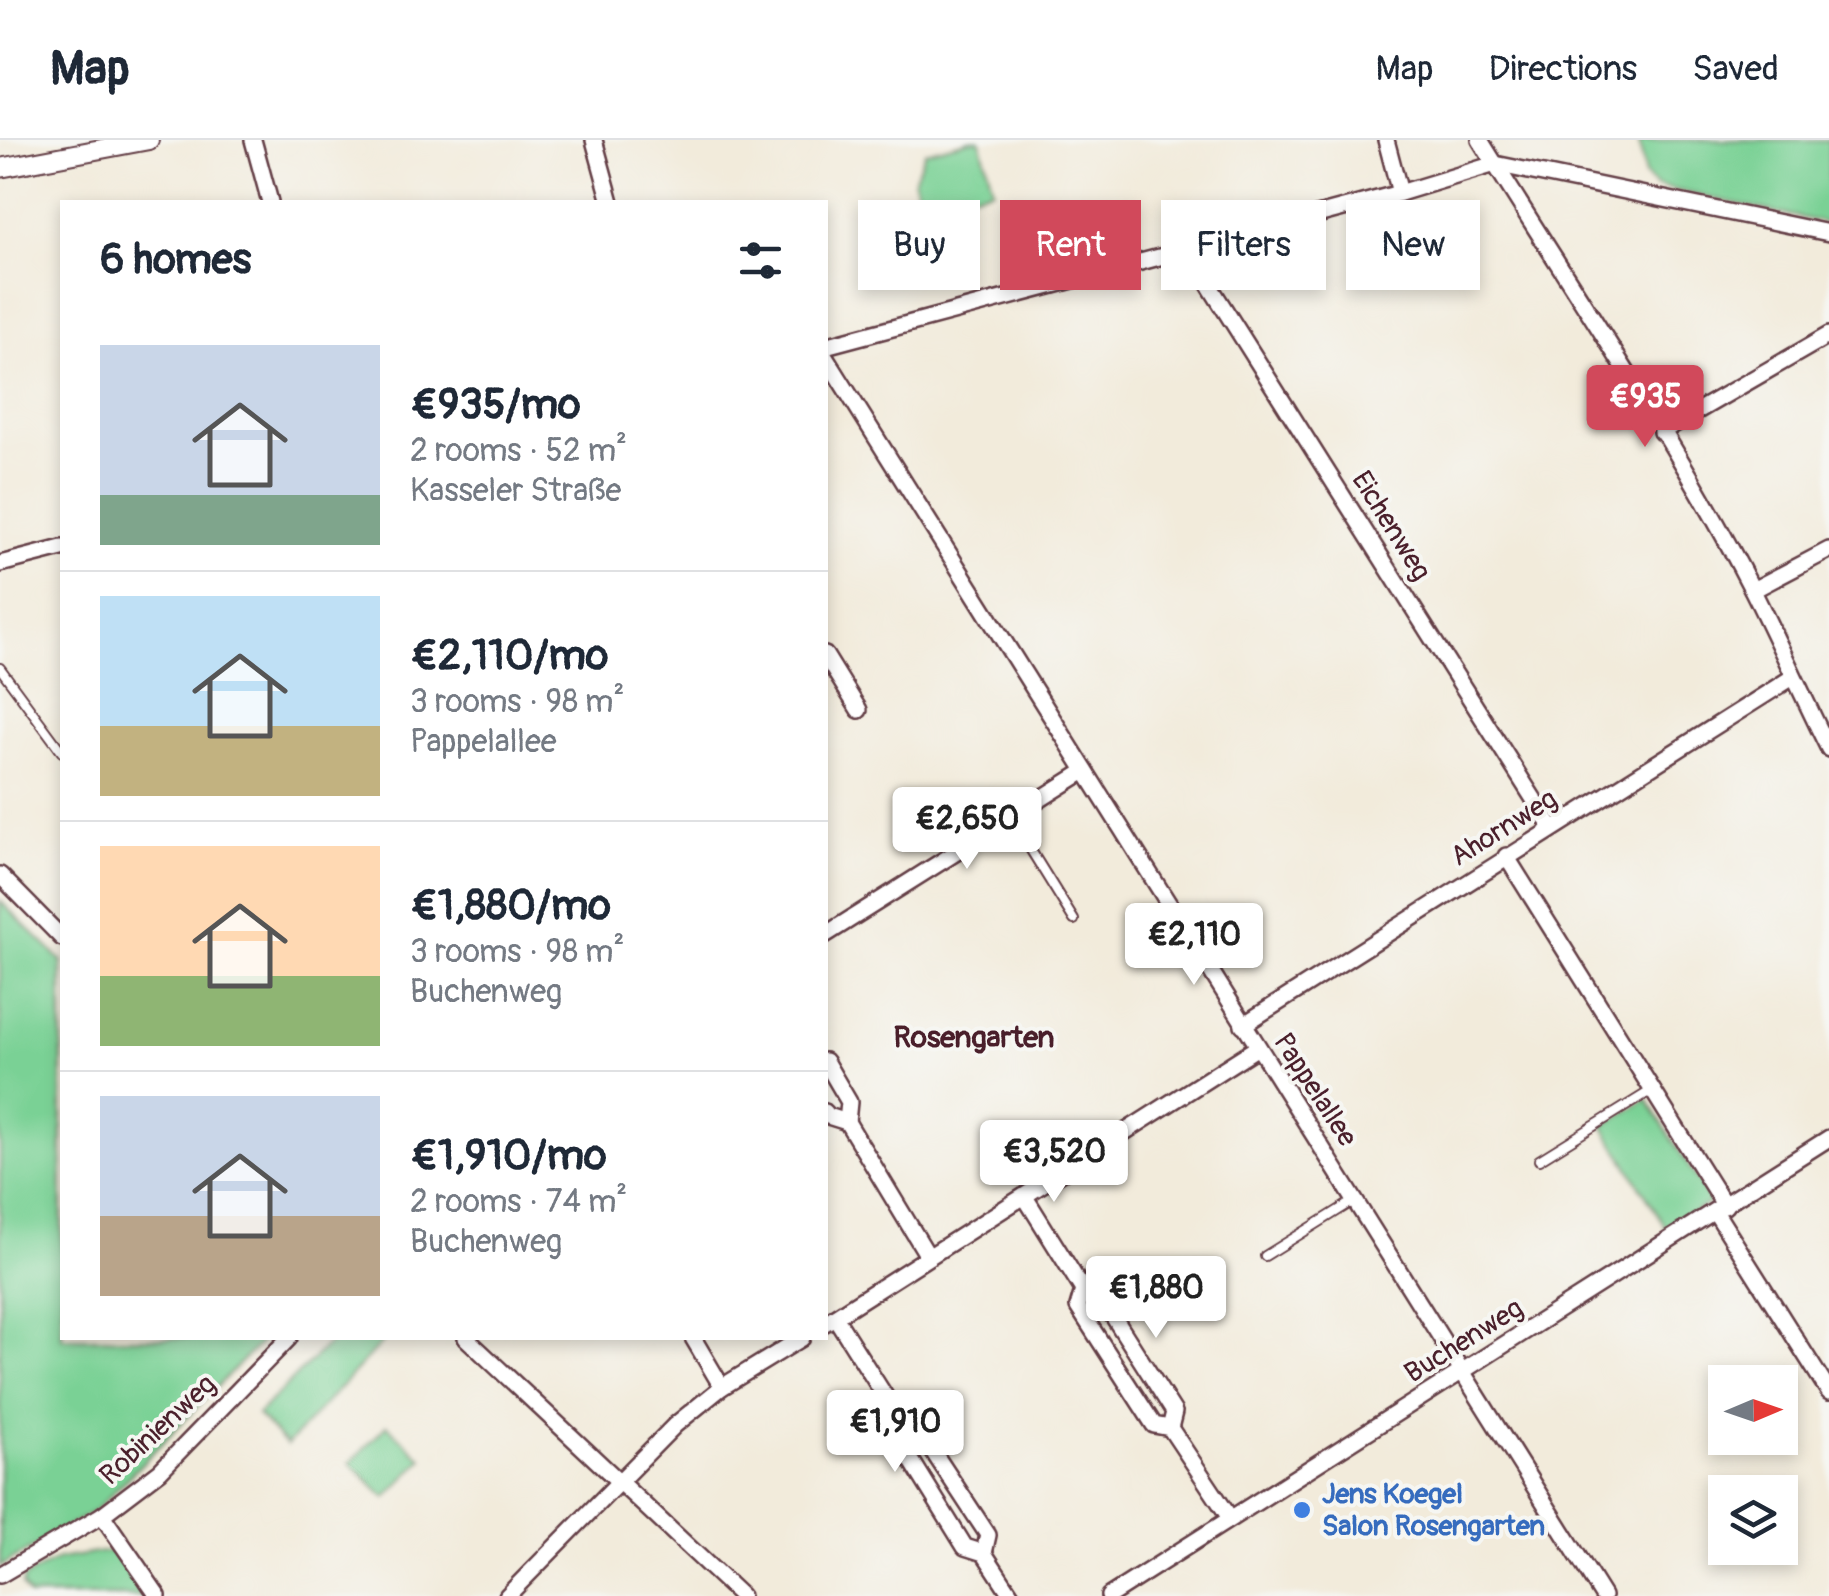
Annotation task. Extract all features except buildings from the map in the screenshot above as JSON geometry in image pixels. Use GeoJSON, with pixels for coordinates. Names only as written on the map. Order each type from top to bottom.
{"type":"FeatureCollection","features":[{"type":"Feature","properties":{"kind":"street"},"geometry":{"type":"LineString","coordinates":[[0,168],[149,140]]}},
{"type":"Feature","properties":{"kind":"street"},"geometry":{"type":"LineString","coordinates":[[253,140],[269,200]]}},
{"type":"Feature","properties":{"kind":"street"},"geometry":{"type":"LineString","coordinates":[[594,140],[611,200]]}},
{"type":"Feature","properties":{"kind":"street"},"geometry":{"type":"LineString","coordinates":[[1386,140],[1400,193]]}},
{"type":"Feature","properties":{"kind":"street"},"geometry":{"type":"LineString","coordinates":[[1480,140],[1610,344],[1752,590],[1829,749]]}},
{"type":"Feature","properties":{"kind":"street"},"geometry":{"type":"LineString","coordinates":[[1326,213],[1495,164],[1829,232]]}},
{"type":"Feature","properties":{"kind":"street"},"geometry":{"type":"LineString","coordinates":[[828,345],[1161,257]]}},
{"type":"Feature","properties":{"kind":"street","name":"Eichenweg"},"geometry":{"type":"LineString","coordinates":[[1212,290],[1552,828]]}},
{"type":"Feature","properties":{"kind":"street"},"geometry":{"type":"LineString","coordinates":[[1661,432],[1829,335]]}},
{"type":"Feature","properties":{"kind":"street","name":"Pappelallee"},"geometry":{"type":"LineString","coordinates":[[828,361],[1603,1596]]}},
{"type":"Feature","properties":{"kind":"street"},"geometry":{"type":"LineString","coordinates":[[0,564],[60,549]]}},
{"type":"Feature","properties":{"kind":"street"},"geometry":{"type":"LineString","coordinates":[[1752,590],[1829,550]]}},
{"type":"Feature","properties":{"kind":"street"},"geometry":{"type":"LineString","coordinates":[[828,660],[859,710]]}},
{"type":"Feature","properties":{"kind":"street","name":"Ahornweg"},"geometry":{"type":"LineString","coordinates":[[1244,1025],[1794,676]]}},
{"type":"Feature","properties":{"kind":"street"},"geometry":{"type":"LineString","coordinates":[[828,932],[1085,771]]}},
{"type":"Feature","properties":{"kind":"street"},"geometry":{"type":"LineString","coordinates":[[1506,856],[1652,1090],[1829,1392]]}},
{"type":"Feature","properties":{"kind":"street"},"geometry":{"type":"LineString","coordinates":[[0,875],[60,936]]}},
{"type":"Feature","properties":{"kind":"street"},"geometry":{"type":"LineString","coordinates":[[984,1553],[988,1535],[911,1418],[895,1412],[830,1320],[1258,1047]]}},
{"type":"Feature","properties":{"kind":"street"},"geometry":{"type":"LineString","coordinates":[[828,1066],[849,1102],[847,1122],[928,1256]]}},
{"type":"Feature","properties":{"kind":"street"},"geometry":{"type":"LineString","coordinates":[[828,1116],[847,1122]]}},
{"type":"Feature","properties":{"kind":"street","name":"Buchenweg"},"geometry":{"type":"LineString","coordinates":[[1110,1596],[1829,1138]]}},
{"type":"Feature","properties":{"kind":"street"},"geometry":{"type":"LineString","coordinates":[[1025,1197],[1083,1290],[1099,1294],[1174,1412],[1170,1428]]}},
{"type":"Feature","properties":{"kind":"street"},"geometry":{"type":"LineString","coordinates":[[1083,1290],[1078,1307],[1154,1425],[1170,1428],[1230,1518]]}},
{"type":"Feature","properties":{"kind":"street","name":"Robinienweg"},"geometry":{"type":"LineString","coordinates":[[0,1575],[102,1514],[160,1471],[287,1340]]}},
{"type":"Feature","properties":{"kind":"street"},"geometry":{"type":"LineString","coordinates":[[468,1340],[741,1596]]}},
{"type":"Feature","properties":{"kind":"street"},"geometry":{"type":"LineString","coordinates":[[694,1340],[722,1387]]}},
{"type":"Feature","properties":{"kind":"street"},"geometry":{"type":"LineString","coordinates":[[507,1596],[675,1424],[722,1387],[799,1340]]}},
{"type":"Feature","properties":{"kind":"street"},"geometry":{"type":"LineString","coordinates":[[895,1412],[892,1429],[965,1547],[984,1553],[1012,1596]]}},
{"type":"Feature","properties":{"kind":"street","name":"Robinienweg"},"geometry":{"type":"LineString","coordinates":[[102,1514],[158,1596]]}},
{"type":"Feature","properties":{"kind":"lane"},"geometry":{"type":"LineString","coordinates":[[0,668],[60,749]]}},
{"type":"Feature","properties":{"kind":"lane"},"geometry":{"type":"LineString","coordinates":[[1010,818],[1074,920]]}},
{"type":"Feature","properties":{"kind":"lane"},"geometry":{"type":"LineString","coordinates":[[1539,1160],[1652,1090]]}},
{"type":"Feature","properties":{"kind":"lane"},"geometry":{"type":"LineString","coordinates":[[1265,1256],[1355,1200]]}},
{"type":"Feature","properties":{"kind":"green space"},"geometry":{"type":"Polygon","coordinates":[[[980,140],[993,189],[949,200],[919,200],[914,179],[925,152],[980,140]]]}},
{"type":"Feature","properties":{"kind":"green space"},"geometry":{"type":"Polygon","coordinates":[[[1639,140],[1829,140],[1829,224],[1656,186],[1645,176],[1639,140]]]}},
{"type":"Feature","properties":{"kind":"green space"},"geometry":{"type":"Polygon","coordinates":[[[0,901],[60,959],[60,1340],[263,1340],[96,1510],[0,1567],[0,901]]]}},
{"type":"Feature","properties":{"kind":"green space"},"geometry":{"type":"Polygon","coordinates":[[[1647,1099],[1711,1202],[1667,1229],[1603,1126],[1647,1099]]]}},
{"type":"Feature","properties":{"kind":"green space"},"geometry":{"type":"Polygon","coordinates":[[[332,1340],[384,1340],[287,1445],[257,1415],[332,1340]]]}},
{"type":"Feature","properties":{"kind":"green space"},"geometry":{"type":"Polygon","coordinates":[[[387,1425],[423,1459],[386,1498],[350,1463],[387,1425]]]}},
{"type":"Feature","properties":{"kind":"green space"},"geometry":{"type":"Polygon","coordinates":[[[115,1550],[143,1596],[29,1596],[22,1586],[24,1578],[58,1559],[115,1550]]]}},
{"type":"Feature","properties":{"kind":"place","name":"Jens Koegel Salon Rosengarten"},"geometry":{"type":"Point","coordinates":[1302,1510]}},
{"type":"Feature","properties":{"kind":"district","name":"Rosengarten"},"geometry":{"type":"Point","coordinates":[974,1037]}}]}
